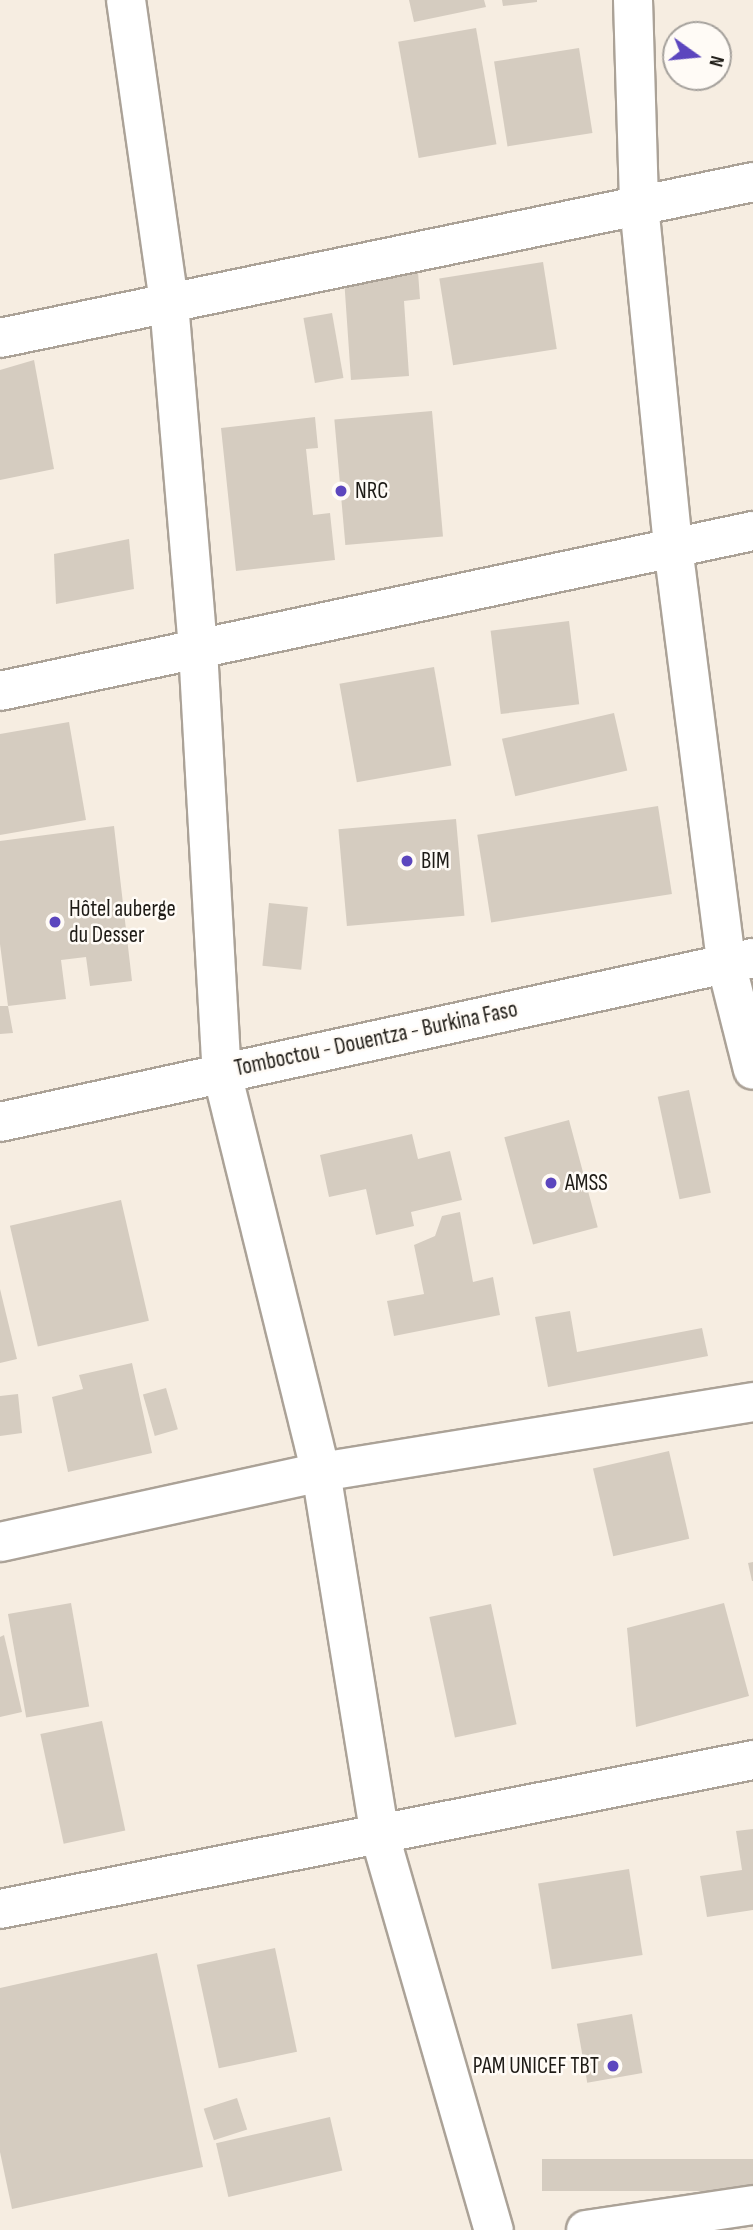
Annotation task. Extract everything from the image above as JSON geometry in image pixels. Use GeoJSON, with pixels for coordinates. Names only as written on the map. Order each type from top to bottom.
{"type":"FeatureCollection","features":[{"type":"Feature","properties":{"kind":"street"},"geometry":{"type":"LineString","coordinates":[[126,0],[169,303],[198,649],[222,1073],[321,1472],[380,1836],[494,2230]]}},
{"type":"Feature","properties":{"kind":"street"},"geometry":{"type":"LineString","coordinates":[[633,0],[639,205],[673,547],[739,961],[753,1070]]}},
{"type":"Feature","properties":{"kind":"street"},"geometry":{"type":"LineString","coordinates":[[0,338],[753,182]]}},
{"type":"Feature","properties":{"kind":"street"},"geometry":{"type":"LineString","coordinates":[[0,691],[753,531]]}},
{"type":"Feature","properties":{"kind":"street","name":"Tomboctou - Douentza - Burkina Faso"},"geometry":{"type":"LineString","coordinates":[[0,1122],[739,961]]}},
{"type":"Feature","properties":{"kind":"street"},"geometry":{"type":"LineString","coordinates":[[0,1542],[321,1472],[753,1402]]}},
{"type":"Feature","properties":{"kind":"street"},"geometry":{"type":"LineString","coordinates":[[0,1909],[380,1836],[753,1760]]}},
{"type":"Feature","properties":{"kind":"street"},"geometry":{"type":"LineString","coordinates":[[586,2230],[753,2205]]}},
{"type":"Feature","properties":{"kind":"building"},"geometry":{"type":"Polygon","coordinates":[[[409,0],[484,0],[486,7],[414,22],[409,0]]]}},
{"type":"Feature","properties":{"kind":"building"},"geometry":{"type":"Polygon","coordinates":[[[502,0],[537,0],[537,2],[503,6],[502,0]]]}},
{"type":"Feature","properties":{"kind":"building"},"geometry":{"type":"Polygon","coordinates":[[[476,28],[496,144],[419,158],[398,42],[476,28]]]}},
{"type":"Feature","properties":{"kind":"building"},"geometry":{"type":"Polygon","coordinates":[[[579,48],[592,133],[508,146],[494,61],[579,48]]]}},
{"type":"Feature","properties":{"kind":"building"},"geometry":{"type":"Polygon","coordinates":[[[543,262],[557,349],[453,365],[439,278],[543,262]]]}},
{"type":"Feature","properties":{"kind":"building"},"geometry":{"type":"Polygon","coordinates":[[[418,272],[420,299],[404,301],[409,376],[351,380],[344,278],[418,272]]]}},
{"type":"Feature","properties":{"kind":"building"},"geometry":{"type":"Polygon","coordinates":[[[332,313],[343,378],[315,383],[303,318],[332,313]]]}},
{"type":"Feature","properties":{"kind":"building"},"geometry":{"type":"Polygon","coordinates":[[[34,360],[54,469],[0,480],[0,370],[34,360]]]}},
{"type":"Feature","properties":{"kind":"building"},"geometry":{"type":"Polygon","coordinates":[[[432,411],[443,537],[345,545],[334,420],[432,411]]]}},
{"type":"Feature","properties":{"kind":"building"},"geometry":{"type":"Polygon","coordinates":[[[315,417],[318,448],[306,449],[313,515],[330,513],[335,560],[236,571],[221,428],[315,417]]]}},
{"type":"Feature","properties":{"kind":"building"},"geometry":{"type":"Polygon","coordinates":[[[129,539],[134,589],[56,604],[54,554],[129,539]]]}},
{"type":"Feature","properties":{"kind":"building"},"geometry":{"type":"Polygon","coordinates":[[[569,621],[579,704],[501,714],[491,631],[569,621]]]}},
{"type":"Feature","properties":{"kind":"building"},"geometry":{"type":"Polygon","coordinates":[[[434,667],[451,765],[357,782],[339,684],[434,667]]]}},
{"type":"Feature","properties":{"kind":"building"},"geometry":{"type":"Polygon","coordinates":[[[614,713],[627,770],[515,796],[502,739],[614,713]]]}},
{"type":"Feature","properties":{"kind":"building"},"geometry":{"type":"Polygon","coordinates":[[[69,722],[86,820],[0,835],[0,734],[69,722]]]}},
{"type":"Feature","properties":{"kind":"building"},"geometry":{"type":"Polygon","coordinates":[[[658,806],[672,894],[491,923],[477,835],[658,806]]]}},
{"type":"Feature","properties":{"kind":"building"},"geometry":{"type":"Polygon","coordinates":[[[456,819],[464,916],[347,926],[338,829],[456,819]]]}},
{"type":"Feature","properties":{"kind":"building"},"geometry":{"type":"Polygon","coordinates":[[[114,826],[132,981],[90,986],[86,957],[61,960],[66,999],[8,1006],[0,944],[0,841],[114,826]]]}},
{"type":"Feature","properties":{"kind":"building"},"geometry":{"type":"Polygon","coordinates":[[[269,903],[308,907],[301,970],[262,966],[269,903]]]}},
{"type":"Feature","properties":{"kind":"building"},"geometry":{"type":"Polygon","coordinates":[[[0,1006],[8,1006],[13,1033],[0,1034],[0,1006]]]}},
{"type":"Feature","properties":{"kind":"building"},"geometry":{"type":"Polygon","coordinates":[[[689,1090],[711,1193],[680,1199],[658,1097],[689,1090]]]}},
{"type":"Feature","properties":{"kind":"building","name":"AMSS"},"geometry":{"type":"Polygon","coordinates":[[[569,1120],[598,1227],[533,1245],[504,1137],[569,1120]]]}},
{"type":"Feature","properties":{"kind":"building"},"geometry":{"type":"Polygon","coordinates":[[[412,1134],[418,1159],[450,1151],[462,1200],[411,1212],[414,1226],[376,1235],[366,1189],[329,1197],[320,1155],[412,1134]]]}},
{"type":"Feature","properties":{"kind":"building"},"geometry":{"type":"Polygon","coordinates":[[[121,1200],[149,1321],[38,1346],[10,1226],[121,1200]]]}},
{"type":"Feature","properties":{"kind":"building"},"geometry":{"type":"Polygon","coordinates":[[[460,1212],[473,1282],[493,1277],[500,1315],[394,1336],[387,1301],[424,1294],[414,1245],[435,1236],[442,1216],[460,1212]]]}},
{"type":"Feature","properties":{"kind":"building"},"geometry":{"type":"Polygon","coordinates":[[[0,1289],[17,1359],[0,1363],[0,1289]]]}},
{"type":"Feature","properties":{"kind":"building"},"geometry":{"type":"Polygon","coordinates":[[[570,1311],[577,1352],[702,1328],[708,1356],[548,1387],[535,1317],[570,1311]]]}},
{"type":"Feature","properties":{"kind":"building"},"geometry":{"type":"Polygon","coordinates":[[[132,1363],[152,1453],[68,1472],[52,1397],[83,1389],[79,1375],[132,1363]]]}},
{"type":"Feature","properties":{"kind":"building"},"geometry":{"type":"Polygon","coordinates":[[[166,1388],[178,1429],[155,1436],[143,1395],[166,1388]]]}},
{"type":"Feature","properties":{"kind":"building"},"geometry":{"type":"Polygon","coordinates":[[[18,1394],[22,1433],[0,1436],[0,1396],[18,1394]]]}},
{"type":"Feature","properties":{"kind":"building"},"geometry":{"type":"Polygon","coordinates":[[[669,1451],[689,1539],[613,1556],[593,1469],[669,1451]]]}},
{"type":"Feature","properties":{"kind":"building"},"geometry":{"type":"Polygon","coordinates":[[[753,1562],[753,1581],[752,1581],[748,1563],[753,1562]]]}},
{"type":"Feature","properties":{"kind":"building"},"geometry":{"type":"Polygon","coordinates":[[[71,1603],[89,1706],[26,1718],[8,1614],[71,1603]]]}},
{"type":"Feature","properties":{"kind":"building"},"geometry":{"type":"Polygon","coordinates":[[[724,1603],[749,1696],[636,1727],[627,1628],[724,1603]]]}},
{"type":"Feature","properties":{"kind":"building"},"geometry":{"type":"Polygon","coordinates":[[[491,1604],[517,1724],[455,1737],[429,1617],[491,1604]]]}},
{"type":"Feature","properties":{"kind":"building"},"geometry":{"type":"Polygon","coordinates":[[[4,1635],[22,1712],[0,1717],[0,1637],[4,1635]]]}},
{"type":"Feature","properties":{"kind":"building"},"geometry":{"type":"Polygon","coordinates":[[[102,1721],[125,1831],[64,1844],[40,1734],[102,1721]]]}},
{"type":"Feature","properties":{"kind":"building"},"geometry":{"type":"Polygon","coordinates":[[[753,1829],[753,1910],[707,1917],[700,1876],[742,1870],[736,1831],[753,1829]]]}},
{"type":"Feature","properties":{"kind":"building"},"geometry":{"type":"Polygon","coordinates":[[[629,1869],[643,1955],[552,1969],[538,1883],[629,1869]]]}},
{"type":"Feature","properties":{"kind":"building"},"geometry":{"type":"Polygon","coordinates":[[[275,1948],[297,2052],[219,2068],[197,1965],[275,1948]]]}},
{"type":"Feature","properties":{"kind":"building"},"geometry":{"type":"Polygon","coordinates":[[[157,1953],[203,2167],[12,2209],[0,2152],[0,1988],[157,1953]]]}},
{"type":"Feature","properties":{"kind":"building"},"geometry":{"type":"Polygon","coordinates":[[[632,2014],[642,2073],[587,2083],[577,2024],[632,2014]]]}},
{"type":"Feature","properties":{"kind":"building"},"geometry":{"type":"Polygon","coordinates":[[[237,2098],[247,2129],[214,2140],[204,2109],[237,2098]]]}},
{"type":"Feature","properties":{"kind":"building"},"geometry":{"type":"Polygon","coordinates":[[[330,2117],[342,2171],[228,2197],[216,2143],[330,2117]]]}},
{"type":"Feature","properties":{"kind":"building"},"geometry":{"type":"Polygon","coordinates":[[[542,2159],[753,2159],[753,2191],[542,2191],[542,2159]]]}},
{"type":"Feature","properties":{"kind":"place","name":"NRC"},"geometry":{"type":"Point","coordinates":[341,491]}},
{"type":"Feature","properties":{"kind":"place","name":"BIM"},"geometry":{"type":"Point","coordinates":[407,861]}},
{"type":"Feature","properties":{"kind":"place","name":"Hôtel auberge du Desser"},"geometry":{"type":"Point","coordinates":[55,922]}},
{"type":"Feature","properties":{"kind":"place","name":"AMSS"},"geometry":{"type":"Point","coordinates":[551,1183]}},
{"type":"Feature","properties":{"kind":"place","name":"PAM UNICEF TBT"},"geometry":{"type":"Point","coordinates":[613,2066]}}]}
